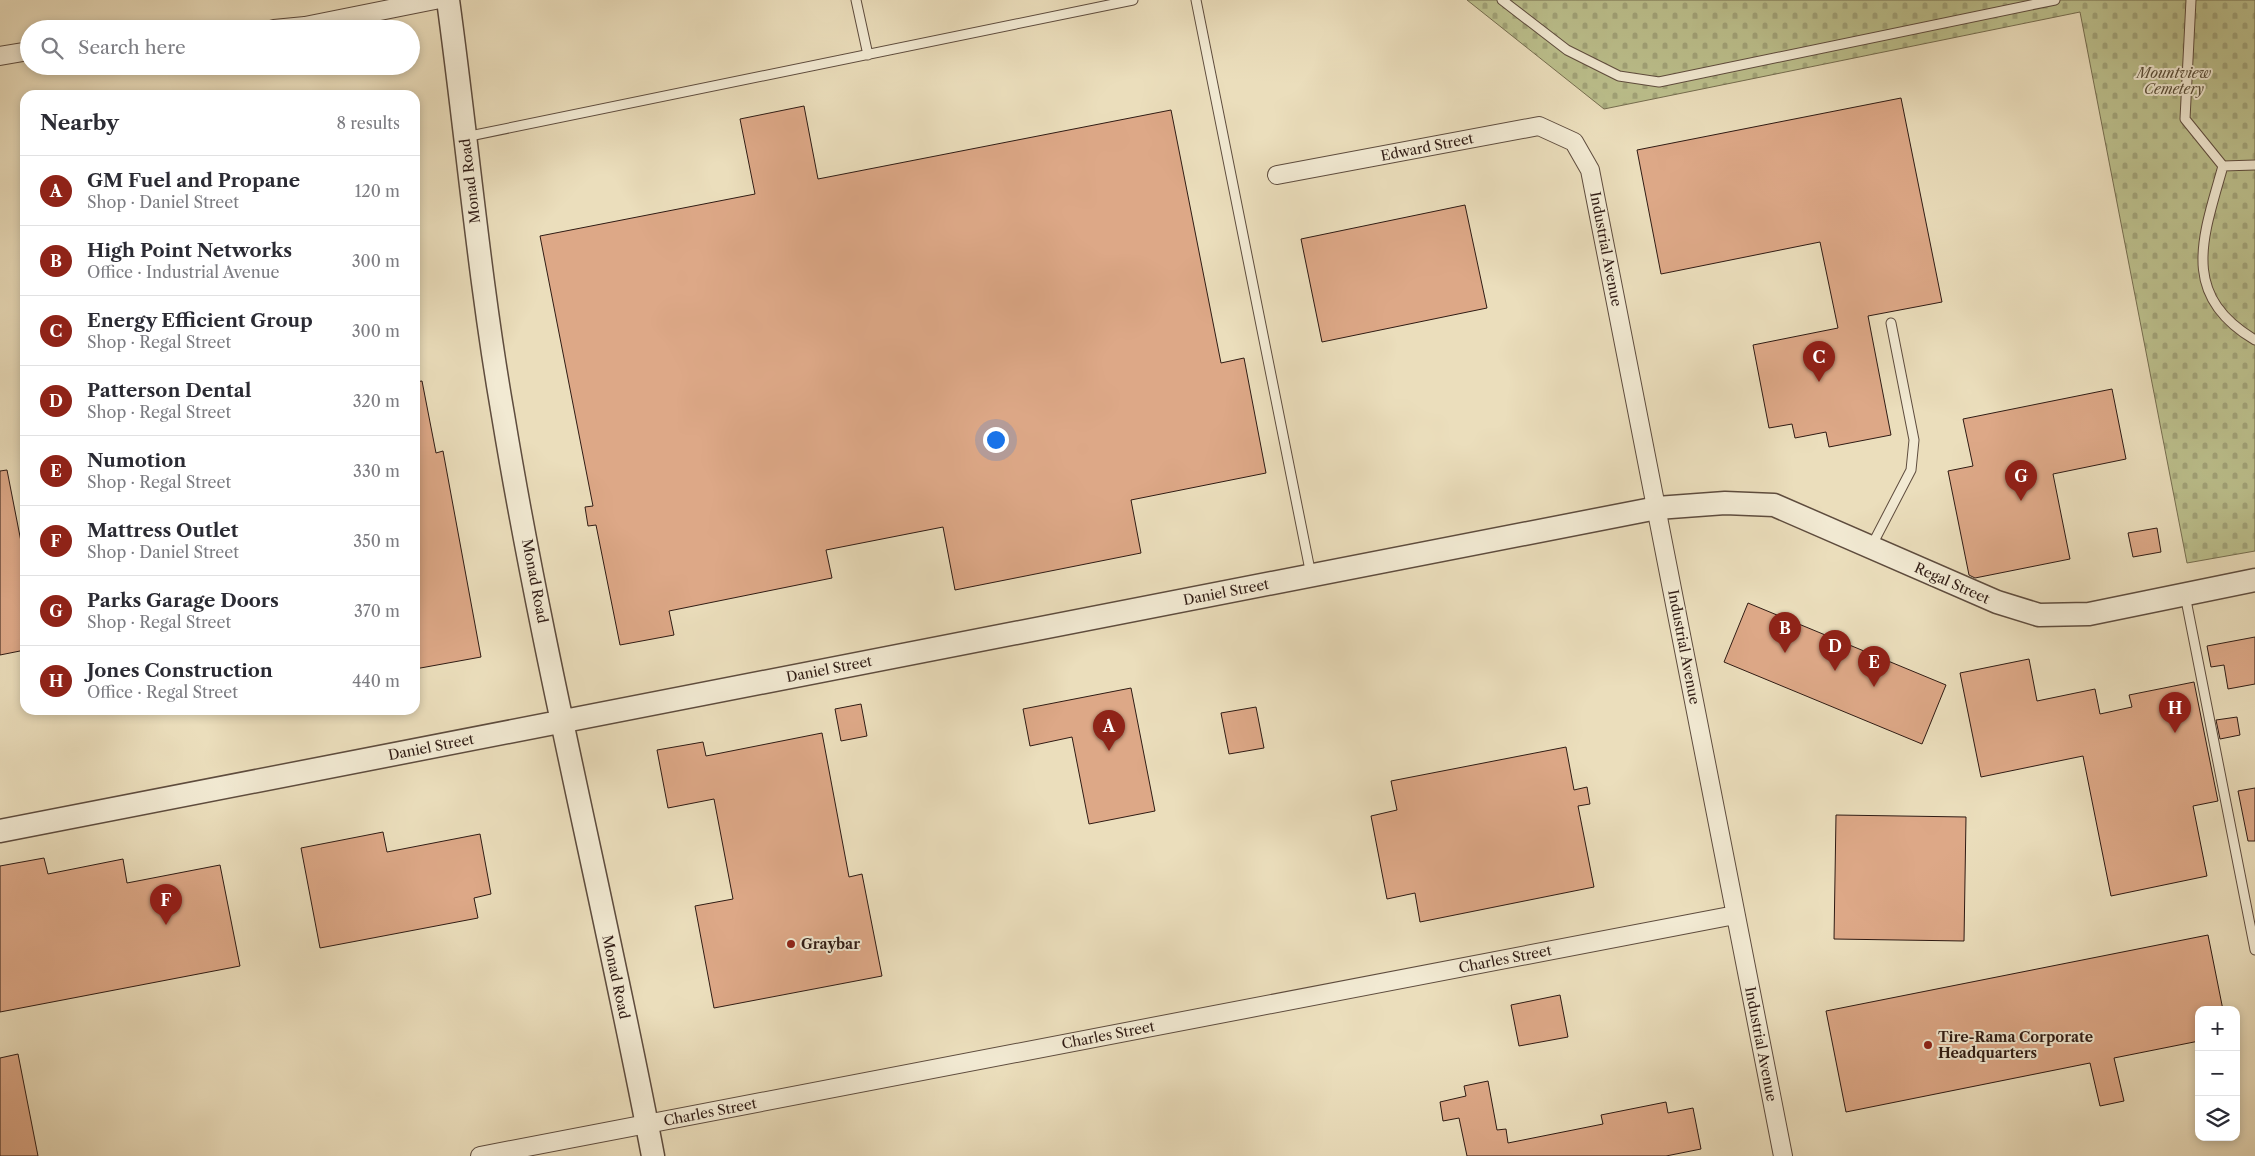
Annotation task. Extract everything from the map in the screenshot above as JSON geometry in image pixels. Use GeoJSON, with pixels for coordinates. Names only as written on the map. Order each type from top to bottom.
{"type":"FeatureCollection","features":[{"type":"Feature","properties":{"kind":"street"},"geometry":{"type":"LineString","coordinates":[[335,20],[435,0]]}},
{"type":"Feature","properties":{"kind":"street","name":"Monad Road"},"geometry":{"type":"LineString","coordinates":[[448,0],[503,416],[562,721],[653,1156]]}},
{"type":"Feature","properties":{"kind":"street"},"geometry":{"type":"LineString","coordinates":[[0,56],[20,53]]}},
{"type":"Feature","properties":{"kind":"street","name":"Edward Street"},"geometry":{"type":"LineString","coordinates":[[1277,175],[1539,126],[1574,142]]}},
{"type":"Feature","properties":{"kind":"street","name":"Industrial Avenue"},"geometry":{"type":"LineString","coordinates":[[1574,142],[1590,170],[1783,1156]]}},
{"type":"Feature","properties":{"kind":"street","name":"Regal Street"},"geometry":{"type":"LineString","coordinates":[[1657,508],[1725,503],[1774,505],[1997,602],[2039,615],[2089,614],[2255,580]]}},
{"type":"Feature","properties":{"kind":"street","name":"Daniel Street"},"geometry":{"type":"LineString","coordinates":[[0,831],[1657,508]]}},
{"type":"Feature","properties":{"kind":"street","name":"Charles Street"},"geometry":{"type":"LineString","coordinates":[[480,1156],[1736,915]]}},
{"type":"Feature","properties":{"kind":"lane"},"geometry":{"type":"LineString","coordinates":[[856,0],[868,55]]}},
{"type":"Feature","properties":{"kind":"lane"},"geometry":{"type":"LineString","coordinates":[[465,138],[1133,0]]}},
{"type":"Feature","properties":{"kind":"lane"},"geometry":{"type":"LineString","coordinates":[[1196,0],[1311,575]]}},
{"type":"Feature","properties":{"kind":"lane"},"geometry":{"type":"LineString","coordinates":[[1502,0],[1576,54],[1619,76],[1658,82],[2055,0]]}},
{"type":"Feature","properties":{"kind":"lane"},"geometry":{"type":"LineString","coordinates":[[2191,0],[2185,119],[2223,166]]}},
{"type":"Feature","properties":{"kind":"lane"},"geometry":{"type":"LineString","coordinates":[[2223,166],[2255,165]]}},
{"type":"Feature","properties":{"kind":"lane"},"geometry":{"type":"LineString","coordinates":[[2223,166],[2206,227],[2202,269],[2209,297],[2238,330],[2255,340]]}},
{"type":"Feature","properties":{"kind":"lane"},"geometry":{"type":"LineString","coordinates":[[1871,548],[1911,470],[1914,440],[1891,323]]}},
{"type":"Feature","properties":{"kind":"lane"},"geometry":{"type":"LineString","coordinates":[[2185,595],[2255,950]]}},
{"type":"Feature","properties":{"kind":"green space","name":"Mountview Cemetery"},"geometry":{"type":"Polygon","coordinates":[[[1467,0],[2255,0],[2255,551],[2187,563],[2080,12],[1604,109],[1467,0]]]}},
{"type":"Feature","properties":{"kind":"building"},"geometry":{"type":"Polygon","coordinates":[[[1901,98],[1942,302],[1868,316],[1891,435],[1829,447],[1826,432],[1795,438],[1792,424],[1769,428],[1753,345],[1838,328],[1820,242],[1661,274],[1637,150],[1901,98]]]}},
{"type":"Feature","properties":{"kind":"building"},"geometry":{"type":"Polygon","coordinates":[[[804,106],[818,179],[1171,110],[1221,363],[1244,358],[1266,473],[1131,500],[1141,553],[955,590],[943,527],[826,550],[832,578],[669,611],[674,635],[620,645],[596,525],[588,526],[585,507],[593,506],[540,236],[755,194],[740,119],[804,106]]]}},
{"type":"Feature","properties":{"kind":"building"},"geometry":{"type":"Polygon","coordinates":[[[1465,205],[1487,308],[1322,342],[1301,239],[1465,205]]]}},
{"type":"Feature","properties":{"kind":"building"},"geometry":{"type":"Polygon","coordinates":[[[420,381],[422,381],[436,453],[443,451],[481,657],[420,668],[420,381]]]}},
{"type":"Feature","properties":{"kind":"building"},"geometry":{"type":"Polygon","coordinates":[[[2112,389],[2126,459],[2053,474],[2070,559],[1975,578],[1969,575],[1948,471],[1973,466],[1963,419],[2112,389]]]}},
{"type":"Feature","properties":{"kind":"building"},"geometry":{"type":"Polygon","coordinates":[[[7,470],[20,536],[20,651],[0,655],[0,471],[7,470]]]}},
{"type":"Feature","properties":{"kind":"building"},"geometry":{"type":"Polygon","coordinates":[[[2157,528],[2161,552],[2133,557],[2128,533],[2157,528]]]}},
{"type":"Feature","properties":{"kind":"building"},"geometry":{"type":"Polygon","coordinates":[[[1748,603],[1946,685],[1922,744],[1724,662],[1748,603]]]}},
{"type":"Feature","properties":{"kind":"building"},"geometry":{"type":"Polygon","coordinates":[[[2255,637],[2255,684],[2228,689],[2224,665],[2211,667],[2207,646],[2255,637]]]}},
{"type":"Feature","properties":{"kind":"building"},"geometry":{"type":"Polygon","coordinates":[[[2029,659],[2037,701],[2095,689],[2100,714],[2132,707],[2129,695],[2194,682],[2218,801],[2193,806],[2207,876],[2111,896],[2083,756],[1981,777],[1960,673],[2029,659]]]}},
{"type":"Feature","properties":{"kind":"building"},"geometry":{"type":"Polygon","coordinates":[[[1131,688],[1155,811],[1089,824],[1072,737],[1030,746],[1023,709],[1131,688]]]}},
{"type":"Feature","properties":{"kind":"building"},"geometry":{"type":"Polygon","coordinates":[[[861,704],[867,736],[841,741],[835,709],[861,704]]]}},
{"type":"Feature","properties":{"kind":"building"},"geometry":{"type":"Polygon","coordinates":[[[1256,707],[1264,748],[1229,754],[1221,713],[1256,707]]]}},
{"type":"Feature","properties":{"kind":"building"},"geometry":{"type":"Polygon","coordinates":[[[2237,717],[2240,735],[2220,739],[2216,720],[2237,717]]]}},
{"type":"Feature","properties":{"kind":"building"},"geometry":{"type":"Polygon","coordinates":[[[822,733],[849,877],[862,874],[882,976],[714,1008],[695,906],[733,899],[714,799],[668,808],[657,750],[703,742],[706,756],[822,733]]]}},
{"type":"Feature","properties":{"kind":"building"},"geometry":{"type":"Polygon","coordinates":[[[1566,747],[1574,790],[1587,787],[1590,804],[1578,806],[1594,887],[1420,922],[1415,893],[1387,899],[1371,816],[1397,810],[1391,781],[1566,747]]]}},
{"type":"Feature","properties":{"kind":"building"},"geometry":{"type":"Polygon","coordinates":[[[2255,788],[2255,841],[2248,841],[2238,791],[2255,788]]]}},
{"type":"Feature","properties":{"kind":"building"},"geometry":{"type":"Polygon","coordinates":[[[1836,815],[1966,817],[1964,941],[1834,939],[1836,815]]]}},
{"type":"Feature","properties":{"kind":"building"},"geometry":{"type":"Polygon","coordinates":[[[383,832],[387,852],[480,834],[491,894],[474,898],[478,918],[320,948],[301,848],[383,832]]]}},
{"type":"Feature","properties":{"kind":"building"},"geometry":{"type":"Polygon","coordinates":[[[44,858],[48,874],[123,859],[127,883],[220,865],[240,966],[0,1012],[0,866],[44,858]]]}},
{"type":"Feature","properties":{"kind":"building"},"geometry":{"type":"Polygon","coordinates":[[[2208,935],[2222,1006],[2195,1006],[2195,1042],[2114,1058],[2124,1101],[2100,1106],[2090,1063],[1846,1112],[1826,1011],[2208,935]]]}},
{"type":"Feature","properties":{"kind":"building"},"geometry":{"type":"Polygon","coordinates":[[[1560,995],[1568,1037],[1519,1046],[1511,1005],[1560,995]]]}},
{"type":"Feature","properties":{"kind":"building"},"geometry":{"type":"Polygon","coordinates":[[[18,1054],[38,1156],[0,1156],[0,1058],[18,1054]]]}},
{"type":"Feature","properties":{"kind":"building"},"geometry":{"type":"Polygon","coordinates":[[[1488,1081],[1497,1130],[1506,1129],[1508,1143],[1603,1124],[1601,1115],[1666,1102],[1668,1113],[1693,1108],[1701,1149],[1666,1156],[1467,1156],[1459,1118],[1443,1121],[1440,1102],[1466,1096],[1464,1086],[1488,1081]]]}},
{"type":"Feature","properties":{"kind":"place","name":"Energy Efficient Group"},"geometry":{"type":"Point","coordinates":[1819,382]}},
{"type":"Feature","properties":{"kind":"place","name":"Parks Garage Doors"},"geometry":{"type":"Point","coordinates":[2021,501]}},
{"type":"Feature","properties":{"kind":"place","name":"High Point Networks"},"geometry":{"type":"Point","coordinates":[1785,653]}},
{"type":"Feature","properties":{"kind":"place","name":"Patterson Dental"},"geometry":{"type":"Point","coordinates":[1835,671]}},
{"type":"Feature","properties":{"kind":"place","name":"Numotion"},"geometry":{"type":"Point","coordinates":[1874,687]}},
{"type":"Feature","properties":{"kind":"place","name":"Jones Construction"},"geometry":{"type":"Point","coordinates":[2175,733]}},
{"type":"Feature","properties":{"kind":"place","name":"GM Fuel and Propane"},"geometry":{"type":"Point","coordinates":[1109,751]}},
{"type":"Feature","properties":{"kind":"place","name":"Mattress Outlet"},"geometry":{"type":"Point","coordinates":[166,925]}},
{"type":"Feature","properties":{"kind":"place","name":"Graybar"},"geometry":{"type":"Point","coordinates":[791,944]}},
{"type":"Feature","properties":{"kind":"place","name":"Tire-Rama Corporate Headquarters"},"geometry":{"type":"Point","coordinates":[1928,1045]}}]}
